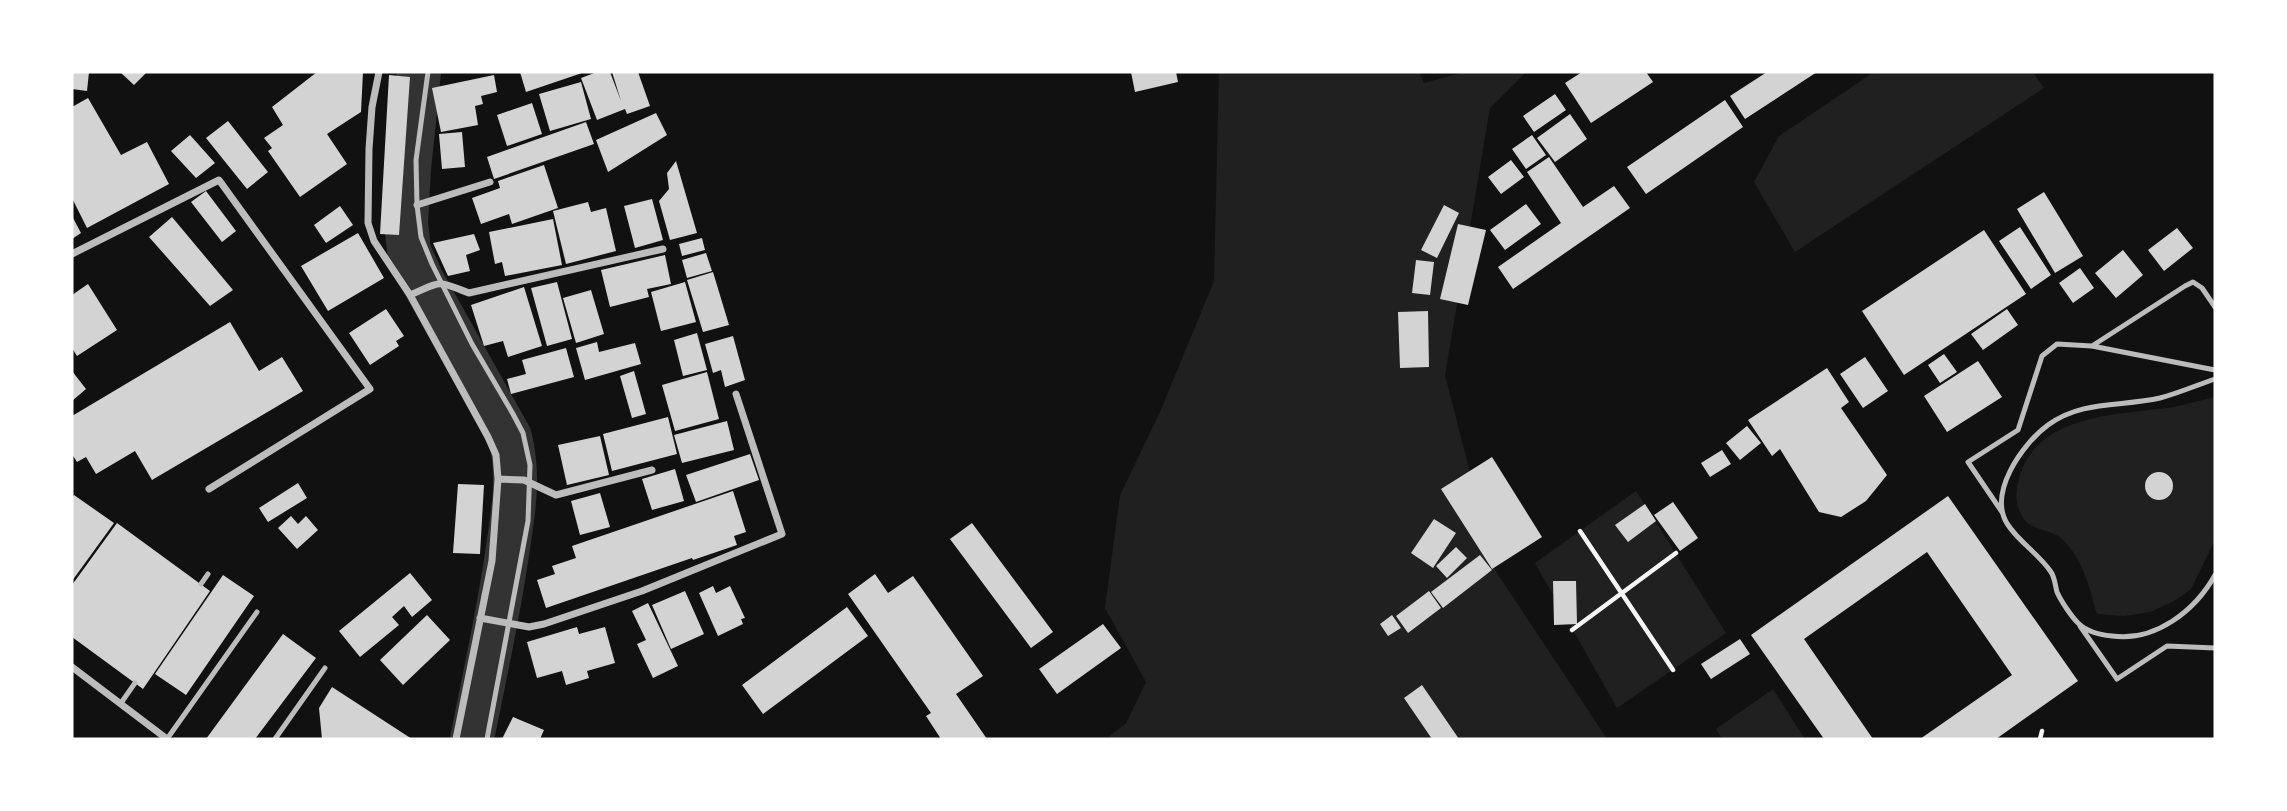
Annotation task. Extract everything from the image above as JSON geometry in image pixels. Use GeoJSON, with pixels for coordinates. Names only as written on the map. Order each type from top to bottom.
{"type":"FeatureCollection","features":[{"type":"Feature","properties":{"kind":"street"},"geometry":{"type":"LineString","coordinates":[[379,72],[372,107],[368,223],[374,241],[414,294],[488,437],[502,480],[483,619],[456,739]]}},
{"type":"Feature","properties":{"kind":"street"},"geometry":{"type":"LineString","coordinates":[[72,254],[219,180],[370,389],[209,489]]}},
{"type":"Feature","properties":{"kind":"street"},"geometry":{"type":"LineString","coordinates":[[417,205],[490,183]]}},
{"type":"Feature","properties":{"kind":"street"},"geometry":{"type":"LineString","coordinates":[[414,294],[439,283],[469,293],[663,248]]}},
{"type":"Feature","properties":{"kind":"street"},"geometry":{"type":"LineString","coordinates":[[483,619],[529,627],[544,624],[652,587],[782,534],[736,394]]}},
{"type":"Feature","properties":{"kind":"street"},"geometry":{"type":"LineString","coordinates":[[502,480],[527,481],[556,495],[652,470]]}},
{"type":"Feature","properties":{"kind":"street"},"geometry":{"type":"LineString","coordinates":[[72,667],[167,739]]}},
{"type":"Feature","properties":{"kind":"lane"},"geometry":{"type":"LineString","coordinates":[[428,72],[416,160],[421,237],[439,283],[523,433],[530,466],[527,481],[528,522],[506,624],[487,739]]}},
{"type":"Feature","properties":{"kind":"lane"},"geometry":{"type":"LineString","coordinates":[[2092,346],[2193,282],[2202,288],[2215,307]]}},
{"type":"Feature","properties":{"kind":"lane"},"geometry":{"type":"LineString","coordinates":[[2215,370],[2092,346],[2057,344],[2042,356],[2018,430],[1968,462],[2015,534],[2035,551],[2053,575],[2058,592],[2117,678],[2167,646],[2215,648]]}},
{"type":"Feature","properties":{"kind":"lane"},"geometry":{"type":"LineString","coordinates":[[2002,512],[2003,491],[2020,452],[2048,425],[2070,411],[2159,398],[2215,379]]}},
{"type":"Feature","properties":{"kind":"lane"},"geometry":{"type":"LineString","coordinates":[[201,584],[208,574]]}},
{"type":"Feature","properties":{"kind":"lane"},"geometry":{"type":"LineString","coordinates":[[2078,624],[2098,635],[2127,638],[2151,632],[2167,625],[2190,608],[2215,575]]}},
{"type":"Feature","properties":{"kind":"lane"},"geometry":{"type":"LineString","coordinates":[[167,739],[257,612]]}},
{"type":"Feature","properties":{"kind":"lane"},"geometry":{"type":"LineString","coordinates":[[275,739],[326,668]]}},
{"type":"Feature","properties":{"kind":"lane"},"geometry":{"type":"LineString","coordinates":[[121,703],[135,682]]}},
{"type":"Feature","properties":{"kind":"path"},"geometry":{"type":"LineString","coordinates":[[1580,531],[1673,670]]}},
{"type":"Feature","properties":{"kind":"path"},"geometry":{"type":"LineString","coordinates":[[1573,630],[1676,554]]}},
{"type":"Feature","properties":{"kind":"path"},"geometry":{"type":"LineString","coordinates":[[2040,739],[2042,732]]}},
{"type":"Feature","properties":{"kind":"shaded area"},"geometry":{"type":"Polygon","coordinates":[[[1219,72],[1419,72],[1424,83],[1465,72],[1526,72],[1490,108],[1445,375],[1495,570],[1607,739],[1106,739],[1126,723],[1146,682],[1105,608],[1120,495],[1160,412],[1214,281],[1219,72]]]}},
{"type":"Feature","properties":{"kind":"shaded area"},"geometry":{"type":"Polygon","coordinates":[[[1874,72],[2033,72],[2044,88],[1795,252],[1754,182],[1779,136],[1874,72]]]}},
{"type":"Feature","properties":{"kind":"shaded area"},"geometry":{"type":"Polygon","coordinates":[[[2215,397],[2215,540],[2191,589],[2174,601],[2150,612],[2124,616],[2097,614],[2084,573],[2069,546],[2057,535],[2027,523],[2019,509],[2019,478],[2029,457],[2043,441],[2062,429],[2083,421],[2174,407],[2215,397]]]}},
{"type":"Feature","properties":{"kind":"shaded area"},"geometry":{"type":"Polygon","coordinates":[[[1636,491],[1726,633],[1617,708],[1535,563],[1636,491]]]}},
{"type":"Feature","properties":{"kind":"shaded area"},"geometry":{"type":"Polygon","coordinates":[[[1773,689],[1805,739],[1722,739],[1716,729],[1773,689]]]}},
{"type":"Feature","properties":{"kind":"building"},"geometry":{"type":"Polygon","coordinates":[[[72,72],[89,72],[87,91],[72,89],[72,72]]]}},
{"type":"Feature","properties":{"kind":"building"},"geometry":{"type":"Polygon","coordinates":[[[120,72],[147,72],[134,85],[120,72]]]}},
{"type":"Feature","properties":{"kind":"building"},"geometry":{"type":"Polygon","coordinates":[[[317,72],[363,72],[361,112],[327,134],[347,164],[300,197],[268,151],[272,148],[264,138],[283,125],[272,107],[317,72]]]}},
{"type":"Feature","properties":{"kind":"building"},"geometry":{"type":"Polygon","coordinates":[[[520,72],[585,72],[526,92],[520,72]]]}},
{"type":"Feature","properties":{"kind":"building"},"geometry":{"type":"Polygon","coordinates":[[[597,72],[610,72],[621,101],[612,72],[638,72],[650,106],[627,114],[625,109],[597,120],[581,78],[597,72]]]}},
{"type":"Feature","properties":{"kind":"building"},"geometry":{"type":"Polygon","coordinates":[[[1131,72],[1176,72],[1178,82],[1135,92],[1131,72]]]}},
{"type":"Feature","properties":{"kind":"building"},"geometry":{"type":"Polygon","coordinates":[[[1582,72],[1646,72],[1653,82],[1591,123],[1565,83],[1582,72]]]}},
{"type":"Feature","properties":{"kind":"building"},"geometry":{"type":"Polygon","coordinates":[[[1767,72],[1817,72],[1745,119],[1730,96],[1767,72]]]}},
{"type":"Feature","properties":{"kind":"building"},"geometry":{"type":"Polygon","coordinates":[[[389,75],[410,77],[399,235],[380,234],[389,75]]]}},
{"type":"Feature","properties":{"kind":"building"},"geometry":{"type":"Polygon","coordinates":[[[494,75],[497,92],[481,96],[483,104],[475,106],[478,125],[441,132],[432,88],[494,75]]]}},
{"type":"Feature","properties":{"kind":"building"},"geometry":{"type":"Polygon","coordinates":[[[581,82],[591,119],[550,131],[539,94],[581,82]]]}},
{"type":"Feature","properties":{"kind":"building"},"geometry":{"type":"Polygon","coordinates":[[[1555,94],[1566,110],[1534,132],[1523,116],[1555,94]]]}},
{"type":"Feature","properties":{"kind":"building"},"geometry":{"type":"Polygon","coordinates":[[[88,98],[121,155],[147,142],[169,184],[87,228],[72,198],[72,107],[88,98]]]}},
{"type":"Feature","properties":{"kind":"building"},"geometry":{"type":"Polygon","coordinates":[[[1725,100],[1743,127],[1646,194],[1627,167],[1725,100]]]}},
{"type":"Feature","properties":{"kind":"building"},"geometry":{"type":"Polygon","coordinates":[[[532,103],[542,134],[507,146],[497,115],[532,103]]]}},
{"type":"Feature","properties":{"kind":"building"},"geometry":{"type":"Polygon","coordinates":[[[656,113],[667,135],[608,172],[596,140],[656,113]]]}},
{"type":"Feature","properties":{"kind":"building"},"geometry":{"type":"Polygon","coordinates":[[[1570,114],[1587,139],[1555,162],[1537,138],[1570,114]]]}},
{"type":"Feature","properties":{"kind":"building"},"geometry":{"type":"Polygon","coordinates":[[[228,121],[268,172],[247,189],[206,138],[228,121]]]}},
{"type":"Feature","properties":{"kind":"building"},"geometry":{"type":"Polygon","coordinates":[[[586,122],[594,144],[494,179],[487,157],[586,122]]]}},
{"type":"Feature","properties":{"kind":"building"},"geometry":{"type":"Polygon","coordinates":[[[462,132],[465,167],[442,169],[439,134],[462,132]]]}},
{"type":"Feature","properties":{"kind":"building"},"geometry":{"type":"Polygon","coordinates":[[[190,135],[215,163],[196,178],[171,151],[190,135]]]}},
{"type":"Feature","properties":{"kind":"building"},"geometry":{"type":"Polygon","coordinates":[[[1532,135],[1546,155],[1526,169],[1512,149],[1532,135]]]}},
{"type":"Feature","properties":{"kind":"building"},"geometry":{"type":"Polygon","coordinates":[[[1549,157],[1583,207],[1614,186],[1630,208],[1513,289],[1498,267],[1561,223],[1527,172],[1549,157]]]}},
{"type":"Feature","properties":{"kind":"building"},"geometry":{"type":"Polygon","coordinates":[[[1511,160],[1524,177],[1501,194],[1488,177],[1511,160]]]}},
{"type":"Feature","properties":{"kind":"building"},"geometry":{"type":"Polygon","coordinates":[[[676,161],[697,233],[670,240],[659,201],[669,189],[667,173],[676,161]]]}},
{"type":"Feature","properties":{"kind":"building"},"geometry":{"type":"Polygon","coordinates":[[[544,165],[558,208],[512,224],[509,214],[481,224],[472,198],[500,188],[498,181],[544,165]]]}},
{"type":"Feature","properties":{"kind":"building"},"geometry":{"type":"Polygon","coordinates":[[[206,191],[236,231],[222,242],[191,202],[206,191]]]}},
{"type":"Feature","properties":{"kind":"building"},"geometry":{"type":"Polygon","coordinates":[[[2044,192],[2083,256],[2055,273],[2017,209],[2044,192]]]}},
{"type":"Feature","properties":{"kind":"building"},"geometry":{"type":"Polygon","coordinates":[[[652,199],[663,240],[635,248],[624,206],[652,199]]]}},
{"type":"Feature","properties":{"kind":"building"},"geometry":{"type":"Polygon","coordinates":[[[588,202],[591,212],[606,208],[616,251],[566,264],[553,211],[588,202]]]}},
{"type":"Feature","properties":{"kind":"building"},"geometry":{"type":"Polygon","coordinates":[[[1526,204],[1541,224],[1505,250],[1490,230],[1526,204]]]}},
{"type":"Feature","properties":{"kind":"building"},"geometry":{"type":"Polygon","coordinates":[[[1444,205],[1459,213],[1437,258],[1421,250],[1444,205]]]}},
{"type":"Feature","properties":{"kind":"building"},"geometry":{"type":"Polygon","coordinates":[[[340,206],[353,225],[326,243],[314,225],[340,206]]]}},
{"type":"Feature","properties":{"kind":"building"},"geometry":{"type":"Polygon","coordinates":[[[72,216],[81,233],[72,239],[72,216]]]}},
{"type":"Feature","properties":{"kind":"building"},"geometry":{"type":"Polygon","coordinates":[[[172,217],[233,290],[210,306],[149,237],[172,217]]]}},
{"type":"Feature","properties":{"kind":"building"},"geometry":{"type":"Polygon","coordinates":[[[553,219],[562,265],[505,276],[502,262],[495,264],[489,232],[553,219]]]}},
{"type":"Feature","properties":{"kind":"building"},"geometry":{"type":"Polygon","coordinates":[[[1458,224],[1486,230],[1468,305],[1440,299],[1458,224]]]}},
{"type":"Feature","properties":{"kind":"building"},"geometry":{"type":"Polygon","coordinates":[[[2020,227],[2051,275],[2031,289],[1999,241],[2020,227]]]}},
{"type":"Feature","properties":{"kind":"building"},"geometry":{"type":"Polygon","coordinates":[[[2177,228],[2193,248],[2164,271],[2148,250],[2177,228]]]}},
{"type":"Feature","properties":{"kind":"building"},"geometry":{"type":"Polygon","coordinates":[[[1984,230],[2026,294],[1904,375],[1862,311],[1984,230]]]}},
{"type":"Feature","properties":{"kind":"building"},"geometry":{"type":"Polygon","coordinates":[[[358,233],[384,278],[328,311],[301,266],[358,233]]]}},
{"type":"Feature","properties":{"kind":"building"},"geometry":{"type":"Polygon","coordinates":[[[474,234],[480,250],[466,255],[470,271],[448,276],[433,243],[474,234]]]}},
{"type":"Feature","properties":{"kind":"building"},"geometry":{"type":"Polygon","coordinates":[[[702,238],[705,250],[682,256],[679,244],[702,238]]]}},
{"type":"Feature","properties":{"kind":"building"},"geometry":{"type":"Polygon","coordinates":[[[2123,250],[2143,275],[2116,298],[2095,273],[2123,250]]]}},
{"type":"Feature","properties":{"kind":"building"},"geometry":{"type":"Polygon","coordinates":[[[706,253],[712,271],[687,278],[682,260],[706,253]]]}},
{"type":"Feature","properties":{"kind":"building"},"geometry":{"type":"Polygon","coordinates":[[[665,255],[671,284],[647,289],[649,297],[610,307],[601,270],[665,255]]]}},
{"type":"Feature","properties":{"kind":"building"},"geometry":{"type":"Polygon","coordinates":[[[1416,260],[1434,262],[1430,295],[1412,293],[1416,260]]]}},
{"type":"Feature","properties":{"kind":"building"},"geometry":{"type":"Polygon","coordinates":[[[2080,268],[2094,288],[2073,303],[2059,283],[2080,268]]]}},
{"type":"Feature","properties":{"kind":"building"},"geometry":{"type":"Polygon","coordinates":[[[713,272],[729,325],[703,332],[687,280],[713,272]]]}},
{"type":"Feature","properties":{"kind":"building"},"geometry":{"type":"Polygon","coordinates":[[[557,282],[572,339],[547,346],[531,288],[557,282]]]}},
{"type":"Feature","properties":{"kind":"building"},"geometry":{"type":"Polygon","coordinates":[[[685,282],[696,322],[661,331],[651,292],[685,282]]]}},
{"type":"Feature","properties":{"kind":"building"},"geometry":{"type":"Polygon","coordinates":[[[88,284],[117,330],[77,356],[72,348],[72,295],[88,284]]]}},
{"type":"Feature","properties":{"kind":"building"},"geometry":{"type":"Polygon","coordinates":[[[524,287],[542,346],[508,357],[503,341],[484,346],[471,305],[524,287]]]}},
{"type":"Feature","properties":{"kind":"building"},"geometry":{"type":"Polygon","coordinates":[[[591,290],[604,334],[576,343],[563,298],[591,290]]]}},
{"type":"Feature","properties":{"kind":"building"},"geometry":{"type":"Polygon","coordinates":[[[386,309],[404,336],[396,341],[399,346],[370,365],[349,333],[386,309]]]}},
{"type":"Feature","properties":{"kind":"building"},"geometry":{"type":"Polygon","coordinates":[[[2007,309],[2018,325],[1983,350],[1971,334],[2007,309]]]}},
{"type":"Feature","properties":{"kind":"building"},"geometry":{"type":"Polygon","coordinates":[[[1428,311],[1429,367],[1400,368],[1398,312],[1428,311]]]}},
{"type":"Feature","properties":{"kind":"building"},"geometry":{"type":"Polygon","coordinates":[[[230,322],[259,371],[282,357],[303,391],[152,480],[135,451],[96,474],[86,457],[77,462],[72,454],[72,416],[230,322]]]}},
{"type":"Feature","properties":{"kind":"building"},"geometry":{"type":"Polygon","coordinates":[[[697,333],[707,370],[683,376],[674,340],[697,333]]]}},
{"type":"Feature","properties":{"kind":"building"},"geometry":{"type":"Polygon","coordinates":[[[733,336],[745,380],[725,387],[721,370],[713,373],[705,344],[733,336]]]}},
{"type":"Feature","properties":{"kind":"building"},"geometry":{"type":"Polygon","coordinates":[[[597,342],[599,352],[635,343],[641,364],[585,380],[576,348],[597,342]]]}},
{"type":"Feature","properties":{"kind":"building"},"geometry":{"type":"Polygon","coordinates":[[[566,348],[574,377],[511,394],[507,379],[526,374],[522,360],[566,348]]]}},
{"type":"Feature","properties":{"kind":"building"},"geometry":{"type":"Polygon","coordinates":[[[1944,354],[1957,372],[1940,383],[1928,365],[1944,354]]]}},
{"type":"Feature","properties":{"kind":"building"},"geometry":{"type":"Polygon","coordinates":[[[1865,357],[1888,391],[1863,408],[1840,374],[1865,357]]]}},
{"type":"Feature","properties":{"kind":"building"},"geometry":{"type":"Polygon","coordinates":[[[1978,361],[2002,397],[1947,432],[1924,396],[1978,361]]]}},
{"type":"Feature","properties":{"kind":"building"},"geometry":{"type":"Polygon","coordinates":[[[1827,368],[1849,402],[1841,408],[1887,475],[1866,501],[1841,517],[1819,512],[1780,449],[1772,456],[1748,420],[1827,368]]]}},
{"type":"Feature","properties":{"kind":"building"},"geometry":{"type":"Polygon","coordinates":[[[72,371],[86,389],[72,401],[72,371]]]}},
{"type":"Feature","properties":{"kind":"building"},"geometry":{"type":"Polygon","coordinates":[[[634,371],[646,414],[632,418],[620,376],[634,371]]]}},
{"type":"Feature","properties":{"kind":"building"},"geometry":{"type":"Polygon","coordinates":[[[707,372],[719,419],[675,431],[662,385],[707,372]]]}},
{"type":"Feature","properties":{"kind":"building"},"geometry":{"type":"Polygon","coordinates":[[[668,417],[677,454],[612,471],[603,434],[668,417]]]}},
{"type":"Feature","properties":{"kind":"building"},"geometry":{"type":"Polygon","coordinates":[[[727,421],[734,450],[682,463],[674,435],[727,421]]]}},
{"type":"Feature","properties":{"kind":"building"},"geometry":{"type":"Polygon","coordinates":[[[1747,426],[1761,443],[1740,460],[1726,443],[1747,426]]]}},
{"type":"Feature","properties":{"kind":"building"},"geometry":{"type":"Polygon","coordinates":[[[600,436],[609,475],[567,485],[558,445],[600,436]]]}},
{"type":"Feature","properties":{"kind":"building"},"geometry":{"type":"Polygon","coordinates":[[[1722,450],[1731,464],[1710,477],[1701,463],[1722,450]]]}},
{"type":"Feature","properties":{"kind":"building"},"geometry":{"type":"Polygon","coordinates":[[[750,454],[759,480],[696,502],[686,475],[750,454]]]}},
{"type":"Feature","properties":{"kind":"building"},"geometry":{"type":"Polygon","coordinates":[[[1492,457],[1542,537],[1492,569],[1441,489],[1492,457]]]}},
{"type":"Feature","properties":{"kind":"building"},"geometry":{"type":"Polygon","coordinates":[[[675,469],[684,501],[652,510],[642,479],[675,469]]]}},
{"type":"Feature","properties":{"kind":"building"},"geometry":{"type":"Polygon","coordinates":[[[2159,472],[2169,476],[2173,486],[2169,496],[2159,500],[2149,496],[2145,486],[2149,476],[2159,472]]]}},
{"type":"Feature","properties":{"kind":"building"},"geometry":{"type":"Polygon","coordinates":[[[298,483],[307,498],[268,522],[259,508],[298,483]]]}},
{"type":"Feature","properties":{"kind":"building"},"geometry":{"type":"Polygon","coordinates":[[[458,484],[484,485],[480,554],[453,553],[458,484]]]}},
{"type":"Feature","properties":{"kind":"building"},"geometry":{"type":"Polygon","coordinates":[[[733,491],[746,532],[734,536],[737,545],[546,608],[537,580],[555,574],[552,566],[576,558],[572,546],[733,491]]]}},
{"type":"Feature","properties":{"kind":"building"},"geometry":{"type":"Polygon","coordinates":[[[600,493],[610,527],[580,535],[571,501],[600,493]]]}},
{"type":"Feature","properties":{"kind":"building"},"geometry":{"type":"Polygon","coordinates":[[[74,495],[114,523],[72,581],[72,498],[74,495]]]}},
{"type":"Feature","properties":{"kind":"building"},"geometry":{"type":"Polygon","coordinates":[[[1948,496],[2078,681],[1996,739],[1920,739],[2012,675],[1927,552],[1804,639],[1873,739],[1824,739],[1751,635],[1948,496]]]}},
{"type":"Feature","properties":{"kind":"building"},"geometry":{"type":"Polygon","coordinates":[[[1673,502],[1698,538],[1680,551],[1654,515],[1673,502]]]}},
{"type":"Feature","properties":{"kind":"building"},"geometry":{"type":"Polygon","coordinates":[[[1645,504],[1656,521],[1628,542],[1615,525],[1645,504]]]}},
{"type":"Feature","properties":{"kind":"building"},"geometry":{"type":"Polygon","coordinates":[[[291,516],[298,524],[306,516],[318,530],[297,549],[278,528],[291,516]]]}},
{"type":"Feature","properties":{"kind":"building"},"geometry":{"type":"Polygon","coordinates":[[[1434,519],[1456,533],[1433,568],[1411,553],[1434,519]]]}},
{"type":"Feature","properties":{"kind":"building"},"geometry":{"type":"Polygon","coordinates":[[[117,523],[210,591],[143,689],[72,637],[72,585],[117,523]]]}},
{"type":"Feature","properties":{"kind":"building"},"geometry":{"type":"Polygon","coordinates":[[[972,523],[1053,632],[1031,648],[950,539],[972,523]]]}},
{"type":"Feature","properties":{"kind":"building"},"geometry":{"type":"Polygon","coordinates":[[[1456,547],[1467,558],[1447,578],[1436,566],[1456,547]]]}},
{"type":"Feature","properties":{"kind":"building"},"geometry":{"type":"Polygon","coordinates":[[[1480,555],[1492,570],[1443,608],[1431,592],[1480,555]]]}},
{"type":"Feature","properties":{"kind":"building"},"geometry":{"type":"Polygon","coordinates":[[[410,573],[432,600],[412,617],[404,606],[392,617],[399,625],[360,657],[339,631],[410,573]]]}},
{"type":"Feature","properties":{"kind":"building"},"geometry":{"type":"Polygon","coordinates":[[[875,574],[888,593],[913,576],[983,676],[956,694],[987,739],[941,739],[926,716],[931,713],[848,594],[875,574]]]}},
{"type":"Feature","properties":{"kind":"building"},"geometry":{"type":"Polygon","coordinates":[[[223,575],[254,596],[186,695],[155,674],[223,575]]]}},
{"type":"Feature","properties":{"kind":"building"},"geometry":{"type":"Polygon","coordinates":[[[1553,581],[1576,581],[1577,624],[1554,625],[1553,581]]]}},
{"type":"Feature","properties":{"kind":"building"},"geometry":{"type":"Polygon","coordinates":[[[713,586],[716,593],[730,586],[745,618],[741,619],[743,624],[718,636],[699,593],[713,586]]]}},
{"type":"Feature","properties":{"kind":"building"},"geometry":{"type":"Polygon","coordinates":[[[685,591],[704,634],[671,649],[652,605],[685,591]]]}},
{"type":"Feature","properties":{"kind":"building"},"geometry":{"type":"Polygon","coordinates":[[[1429,591],[1441,608],[1408,633],[1396,616],[1429,591]]]}},
{"type":"Feature","properties":{"kind":"building"},"geometry":{"type":"Polygon","coordinates":[[[648,603],[678,666],[653,678],[637,644],[646,640],[632,611],[648,603]]]}},
{"type":"Feature","properties":{"kind":"building"},"geometry":{"type":"Polygon","coordinates":[[[847,607],[868,636],[763,714],[742,685],[847,607]]]}},
{"type":"Feature","properties":{"kind":"building"},"geometry":{"type":"Polygon","coordinates":[[[427,615],[450,640],[403,685],[380,660],[427,615]]]}},
{"type":"Feature","properties":{"kind":"building"},"geometry":{"type":"Polygon","coordinates":[[[1392,615],[1401,628],[1388,636],[1380,624],[1392,615]]]}},
{"type":"Feature","properties":{"kind":"building"},"geometry":{"type":"Polygon","coordinates":[[[1103,624],[1121,648],[1057,694],[1039,669],[1103,624]]]}},
{"type":"Feature","properties":{"kind":"building"},"geometry":{"type":"Polygon","coordinates":[[[577,627],[579,634],[605,627],[615,663],[587,671],[589,678],[566,685],[562,671],[537,678],[527,642],[577,627]]]}},
{"type":"Feature","properties":{"kind":"building"},"geometry":{"type":"Polygon","coordinates":[[[283,634],[316,658],[255,739],[206,739],[283,634]]]}},
{"type":"Feature","properties":{"kind":"building"},"geometry":{"type":"Polygon","coordinates":[[[1740,639],[1750,654],[1711,679],[1701,664],[1740,639]]]}},
{"type":"Feature","properties":{"kind":"building"},"geometry":{"type":"Polygon","coordinates":[[[1422,685],[1459,739],[1432,739],[1404,698],[1422,685]]]}},
{"type":"Feature","properties":{"kind":"building"},"geometry":{"type":"Polygon","coordinates":[[[332,687],[412,739],[322,739],[319,708],[332,687]]]}},
{"type":"Feature","properties":{"kind":"building"},"geometry":{"type":"Polygon","coordinates":[[[513,717],[544,730],[540,739],[502,739],[513,717]]]}},
{"type":"Feature","properties":{"kind":"waterway"},"geometry":{"type":"LineString","coordinates":[[419,72],[409,169],[406,223],[409,251],[422,280],[510,437],[515,467],[513,510],[503,578],[472,739]]}}]}
